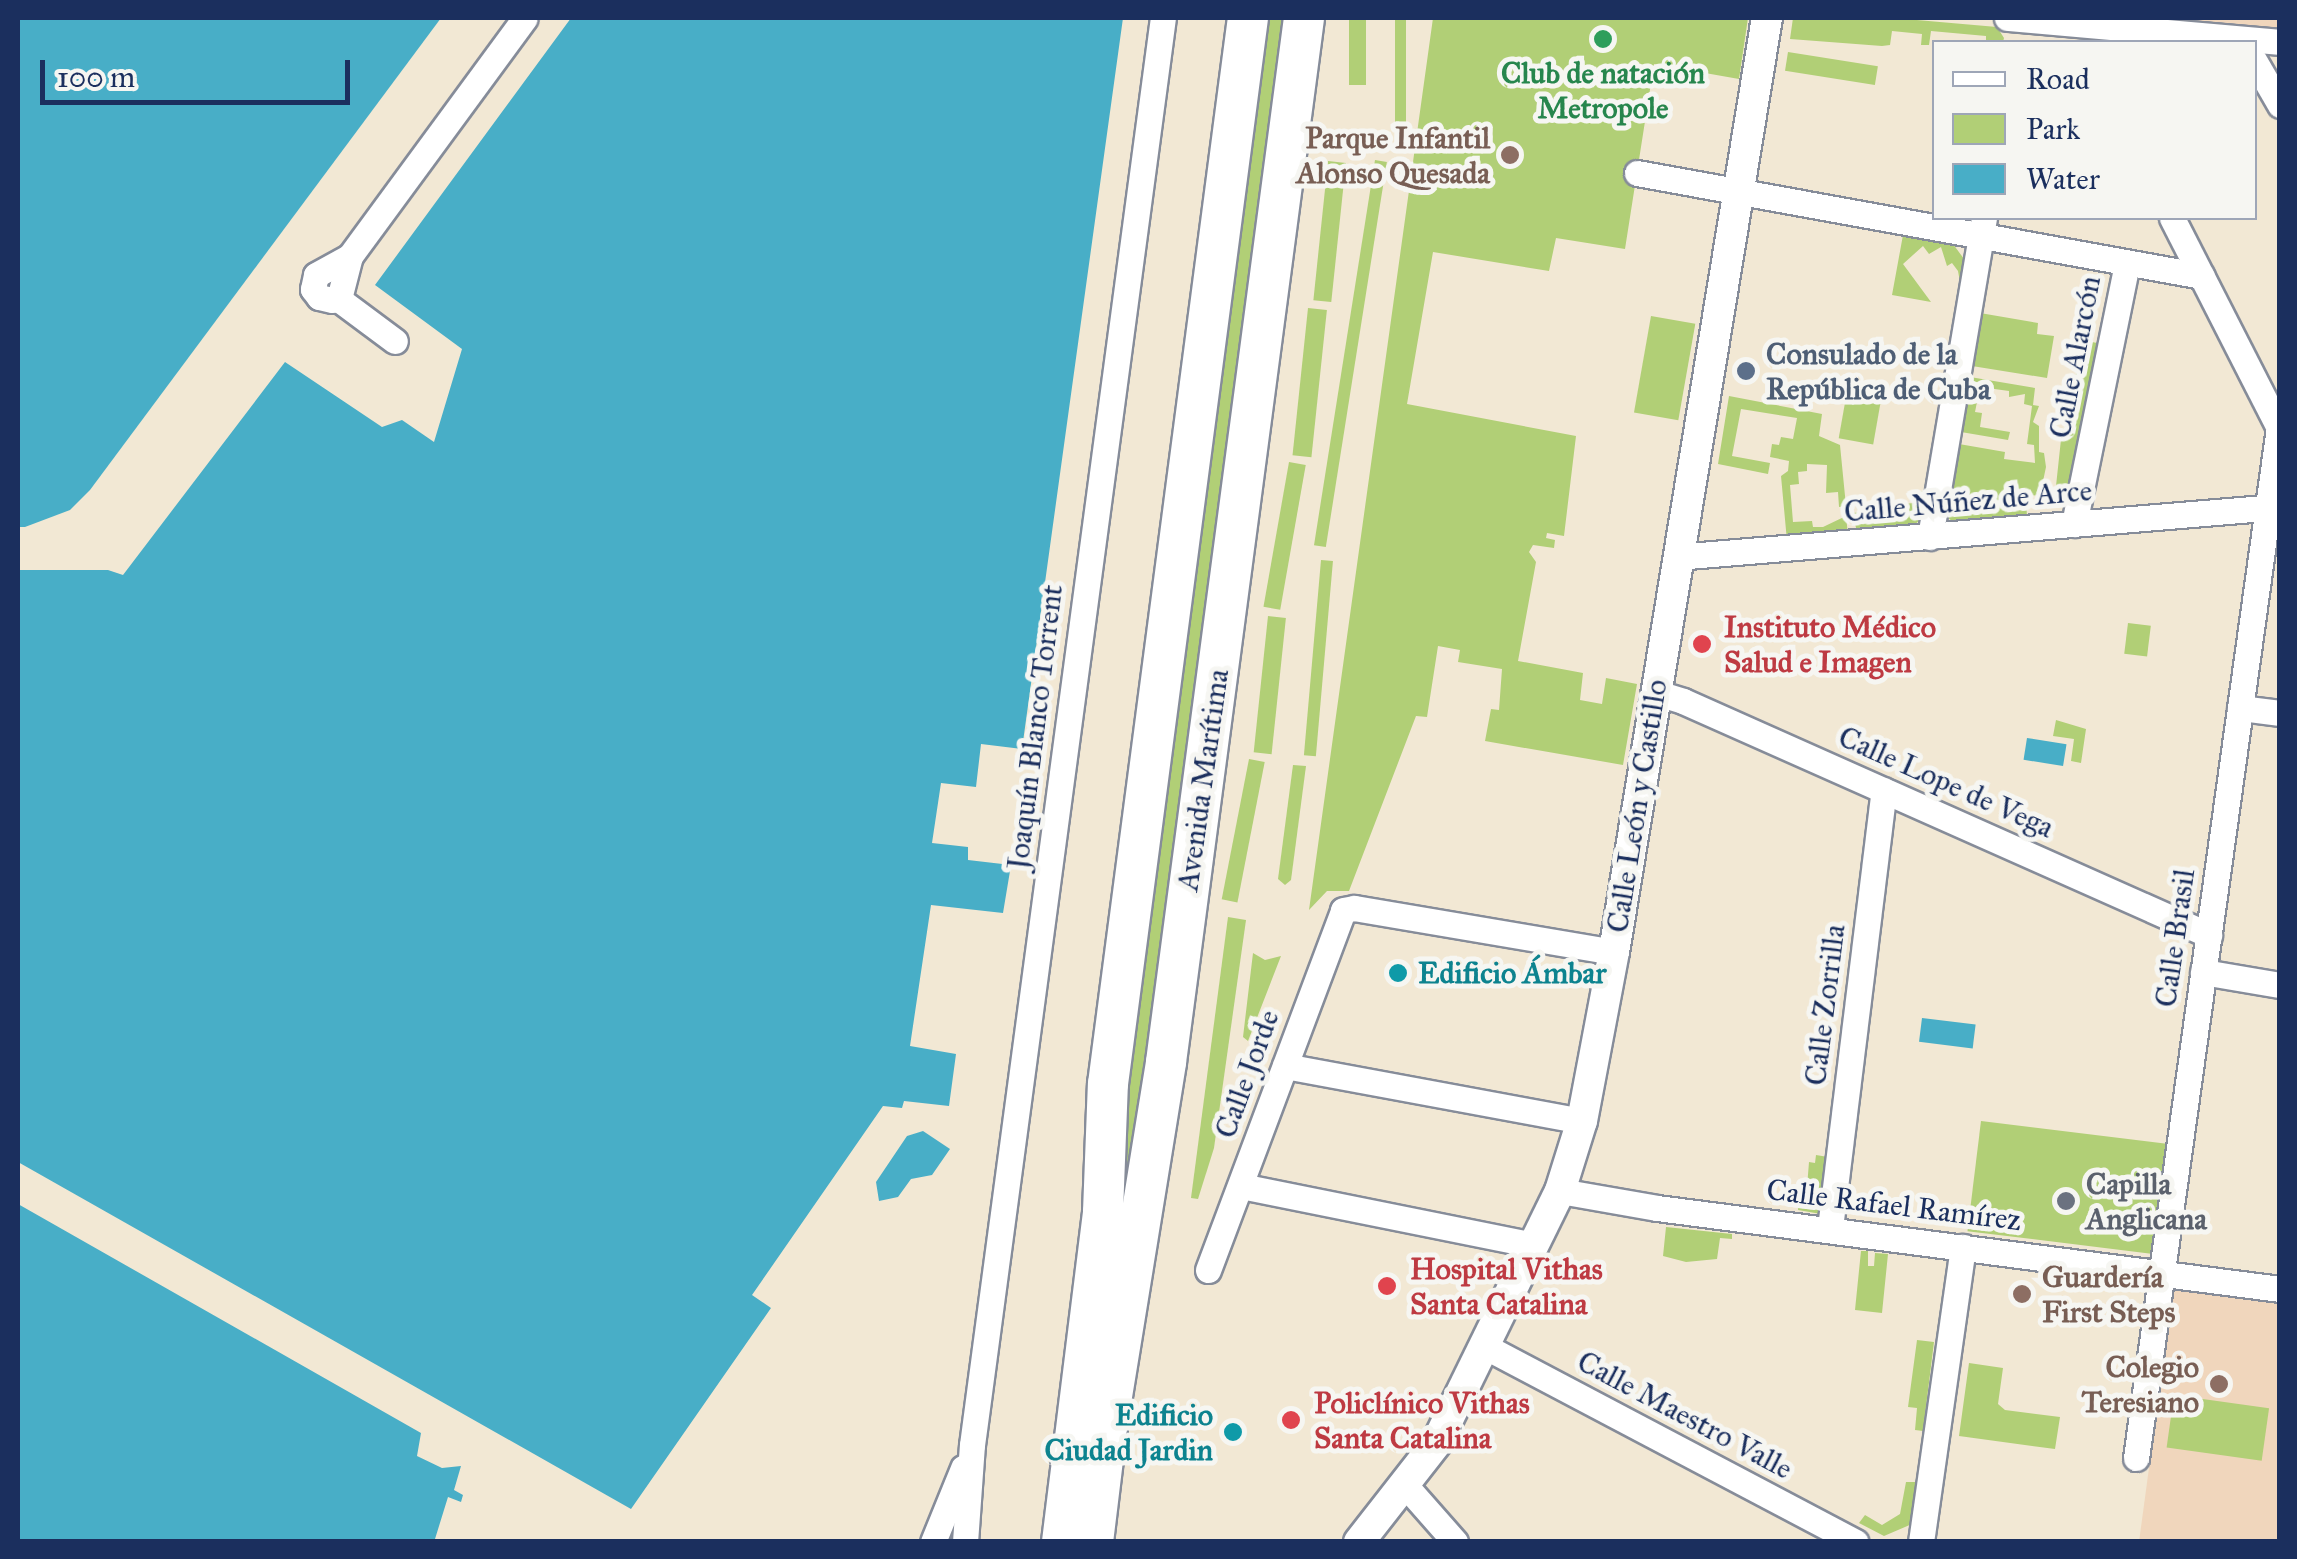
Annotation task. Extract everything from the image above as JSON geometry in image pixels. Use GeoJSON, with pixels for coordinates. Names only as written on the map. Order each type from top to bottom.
{"type":"FeatureCollection","features":[{"type":"Feature","properties":{"kind":"highway","name":"Avenida Marítima"},"geometry":{"type":"LineString","coordinates":[[1062,1542],[1103,1212],[1108,1084],[1248,18]]}},
{"type":"Feature","properties":{"kind":"highway","name":"Avenida Marítima"},"geometry":{"type":"LineString","coordinates":[[1093,1542],[1166,1062],[1304,18]]}},
{"type":"Feature","properties":{"kind":"highway"},"geometry":{"type":"LineString","coordinates":[[1117,1542],[1167,1174],[1166,1062]]}},
{"type":"Feature","properties":{"kind":"highway"},"geometry":{"type":"LineString","coordinates":[[1035,1542],[1076,1253],[1108,1084]]}},
{"type":"Feature","properties":{"kind":"street"},"geometry":{"type":"LineString","coordinates":[[395,341],[337,298],[319,297],[314,279],[350,256],[526,18]]}},
{"type":"Feature","properties":{"kind":"street","name":"Joaquín Blanco Torrent"},"geometry":{"type":"LineString","coordinates":[[965,1542],[972,1445],[1163,18]]}},
{"type":"Feature","properties":{"kind":"street","name":"Calle León y Castillo"},"geometry":{"type":"LineString","coordinates":[[1358,1542],[1437,1442],[1560,1191],[1582,1121],[1614,952],[1767,18]]}},
{"type":"Feature","properties":{"kind":"street"},"geometry":{"type":"LineString","coordinates":[[2006,18],[2095,33],[2171,40]]}},
{"type":"Feature","properties":{"kind":"street"},"geometry":{"type":"LineString","coordinates":[[2257,65],[2280,105]]}},
{"type":"Feature","properties":{"kind":"street"},"geometry":{"type":"LineString","coordinates":[[1637,173],[1739,194],[1983,228],[2127,263],[2202,276]]}},
{"type":"Feature","properties":{"kind":"street"},"geometry":{"type":"LineString","coordinates":[[2173,220],[2279,428]]}},
{"type":"Feature","properties":{"kind":"street"},"geometry":{"type":"LineString","coordinates":[[1930,537],[1983,228]]}},
{"type":"Feature","properties":{"kind":"street","name":"Calle Alarcón"},"geometry":{"type":"LineString","coordinates":[[2074,524],[2127,263]]}},
{"type":"Feature","properties":{"kind":"street","name":"Calle Brasil"},"geometry":{"type":"LineString","coordinates":[[2136,1458],[2279,428]]}},
{"type":"Feature","properties":{"kind":"street","name":"Calle Núñez de Arce"},"geometry":{"type":"LineString","coordinates":[[1676,557],[2265,508]]}},
{"type":"Feature","properties":{"kind":"street","name":"Calle Lope de Vega"},"geometry":{"type":"LineString","coordinates":[[1654,692],[1683,701],[2209,935]]}},
{"type":"Feature","properties":{"kind":"street"},"geometry":{"type":"LineString","coordinates":[[2240,708],[2280,713]]}},
{"type":"Feature","properties":{"kind":"street","name":"Calle Zorrilla"},"geometry":{"type":"LineString","coordinates":[[1830,1228],[1884,790]]}},
{"type":"Feature","properties":{"kind":"street","name":"Calle Jorde"},"geometry":{"type":"LineString","coordinates":[[1208,1270],[1343,910],[1354,908],[1614,952]]}},
{"type":"Feature","properties":{"kind":"street"},"geometry":{"type":"LineString","coordinates":[[2202,972],[2280,984]]}},
{"type":"Feature","properties":{"kind":"street"},"geometry":{"type":"LineString","coordinates":[[1285,1066],[1582,1121]]}},
{"type":"Feature","properties":{"kind":"street"},"geometry":{"type":"LineString","coordinates":[[1241,1186],[1534,1246]]}},
{"type":"Feature","properties":{"kind":"street","name":"Calle Rafael Ramírez"},"geometry":{"type":"LineString","coordinates":[[1560,1191],[1657,1208],[2280,1288]]}},
{"type":"Feature","properties":{"kind":"street"},"geometry":{"type":"LineString","coordinates":[[1922,1542],[1963,1247]]}},
{"type":"Feature","properties":{"kind":"street","name":"Calle Maestro Valle"},"geometry":{"type":"LineString","coordinates":[[1484,1346],[1855,1542]]}},
{"type":"Feature","properties":{"kind":"street","name":"Joaquín Blanco Torrent"},"geometry":{"type":"LineString","coordinates":[[933,1542],[972,1445]]}},
{"type":"Feature","properties":{"kind":"street"},"geometry":{"type":"LineString","coordinates":[[1405,1485],[1455,1542]]}},
{"type":"Feature","properties":{"kind":"shaded area"},"geometry":{"type":"Polygon","coordinates":[[[2144,18],[2279,18],[2279,30],[2144,18]]]}},
{"type":"Feature","properties":{"kind":"shaded area","name":"Colegio Teresiano"},"geometry":{"type":"Polygon","coordinates":[[[2173,1290],[2279,1304],[2279,1541],[2139,1542],[2173,1290]]]}},
{"type":"Feature","properties":{"kind":"green space"},"geometry":{"type":"Polygon","coordinates":[[[1266,18],[1285,18],[1107,1338],[1116,1179],[1266,18]]]}},
{"type":"Feature","properties":{"kind":"green space"},"geometry":{"type":"Polygon","coordinates":[[[1349,18],[1366,18],[1366,85],[1349,85],[1349,18]]]}},
{"type":"Feature","properties":{"kind":"green space"},"geometry":{"type":"Polygon","coordinates":[[[1395,18],[1406,18],[1406,149],[1395,149],[1395,18]]]}},
{"type":"Feature","properties":{"kind":"green space"},"geometry":{"type":"Polygon","coordinates":[[[1433,18],[1748,18],[1739,79],[1654,64],[1625,249],[1556,238],[1549,271],[1433,252],[1407,404],[1576,436],[1564,536],[1547,533],[1546,538],[1555,540],[1554,548],[1533,545],[1529,552],[1536,562],[1518,661],[1583,673],[1580,700],[1602,704],[1606,678],[1637,684],[1623,765],[1485,741],[1491,709],[1499,710],[1502,669],[1458,662],[1460,650],[1438,646],[1427,717],[1416,716],[1349,891],[1327,891],[1309,910],[1433,18]]]}},
{"type":"Feature","properties":{"kind":"green space"},"geometry":{"type":"Polygon","coordinates":[[[1793,18],[1894,18],[1997,27],[2004,38],[1986,40],[1986,36],[1931,31],[1929,45],[1921,45],[1922,34],[1892,31],[1890,45],[1882,46],[1790,39],[1793,18]]]}},
{"type":"Feature","properties":{"kind":"green space"},"geometry":{"type":"Polygon","coordinates":[[[1788,52],[1878,66],[1875,85],[1785,71],[1788,52]]]}},
{"type":"Feature","properties":{"kind":"green space"},"geometry":{"type":"Polygon","coordinates":[[[1375,160],[1387,162],[1326,547],[1314,545],[1375,160]]]}},
{"type":"Feature","properties":{"kind":"green space"},"geometry":{"type":"Polygon","coordinates":[[[1328,161],[1346,163],[1331,302],[1313,300],[1328,161]]]}},
{"type":"Feature","properties":{"kind":"green space"},"geometry":{"type":"Polygon","coordinates":[[[1903,235],[1953,244],[1967,263],[1962,293],[1958,271],[1952,263],[1947,266],[1941,247],[1929,254],[1923,246],[1903,264],[1931,302],[1892,295],[1903,235]]]}},
{"type":"Feature","properties":{"kind":"green space"},"geometry":{"type":"Polygon","coordinates":[[[1308,308],[1327,310],[1311,457],[1293,455],[1308,308]]]}},
{"type":"Feature","properties":{"kind":"green space"},"geometry":{"type":"Polygon","coordinates":[[[1980,313],[2038,323],[2037,334],[2054,336],[2047,378],[1972,366],[1980,313]]]}},
{"type":"Feature","properties":{"kind":"green space"},"geometry":{"type":"Polygon","coordinates":[[[1651,316],[1695,324],[1678,420],[1634,413],[1651,316]]]}},
{"type":"Feature","properties":{"kind":"green space"},"geometry":{"type":"Polygon","coordinates":[[[2082,340],[2097,343],[2067,497],[2026,495],[2027,518],[1957,525],[1947,517],[1959,444],[2005,452],[2004,459],[2035,463],[2034,445],[2027,444],[2032,406],[2024,404],[2025,394],[2009,397],[2009,391],[1980,387],[1975,412],[1982,413],[1980,427],[2010,432],[2008,440],[1961,432],[1970,377],[2035,388],[2033,405],[2039,406],[2033,422],[2039,426],[2039,452],[2044,453],[2046,467],[2042,486],[2051,492],[2056,486],[2062,430],[2067,424],[2082,340]]]}},
{"type":"Feature","properties":{"kind":"green space"},"geometry":{"type":"Polygon","coordinates":[[[1729,396],[1822,414],[1819,436],[1840,445],[1846,506],[1839,507],[1838,492],[1826,493],[1827,465],[1807,464],[1807,471],[1798,472],[1799,484],[1790,485],[1793,522],[1812,521],[1813,527],[1823,527],[1846,516],[1848,535],[1787,541],[1781,476],[1788,471],[1789,461],[1770,457],[1772,444],[1779,445],[1781,437],[1793,439],[1797,418],[1741,409],[1732,456],[1770,463],[1768,474],[1718,464],[1729,396]]]}},
{"type":"Feature","properties":{"kind":"green space"},"geometry":{"type":"Polygon","coordinates":[[[1846,397],[1880,403],[1873,444],[1839,438],[1846,397]]]}},
{"type":"Feature","properties":{"kind":"green space"},"geometry":{"type":"Polygon","coordinates":[[[1289,462],[1306,465],[1280,610],[1263,607],[1289,462]]]}},
{"type":"Feature","properties":{"kind":"green space"},"geometry":{"type":"Polygon","coordinates":[[[1928,491],[1924,516],[1910,529],[1858,535],[1852,513],[1865,512],[1865,517],[1905,511],[1905,504],[1913,503],[1912,492],[1928,491]]]}},
{"type":"Feature","properties":{"kind":"green space"},"geometry":{"type":"Polygon","coordinates":[[[1321,560],[1333,561],[1316,756],[1304,755],[1321,560]]]}},
{"type":"Feature","properties":{"kind":"green space"},"geometry":{"type":"Polygon","coordinates":[[[1268,616],[1286,618],[1272,754],[1254,752],[1268,616]]]}},
{"type":"Feature","properties":{"kind":"green space"},"geometry":{"type":"Polygon","coordinates":[[[2128,623],[2151,626],[2147,657],[2124,654],[2128,623]]]}},
{"type":"Feature","properties":{"kind":"green space"},"geometry":{"type":"Polygon","coordinates":[[[2056,720],[2086,729],[2081,763],[2071,761],[2074,739],[2053,736],[2056,720]]]}},
{"type":"Feature","properties":{"kind":"green space"},"geometry":{"type":"Polygon","coordinates":[[[1249,759],[1265,762],[1237,902],[1222,899],[1249,759]]]}},
{"type":"Feature","properties":{"kind":"green space"},"geometry":{"type":"Polygon","coordinates":[[[1293,765],[1306,766],[1291,880],[1285,885],[1278,879],[1293,765]]]}},
{"type":"Feature","properties":{"kind":"green space"},"geometry":{"type":"Polygon","coordinates":[[[1228,917],[1246,920],[1214,1148],[1198,1199],[1191,1198],[1228,917]]]}},
{"type":"Feature","properties":{"kind":"green space"},"geometry":{"type":"Polygon","coordinates":[[[1253,953],[1265,960],[1281,956],[1248,1041],[1243,1037],[1253,953]]]}},
{"type":"Feature","properties":{"kind":"green space"},"geometry":{"type":"Polygon","coordinates":[[[1981,1121],[2167,1144],[2153,1254],[1967,1231],[1981,1121]]]}},
{"type":"Feature","properties":{"kind":"green space"},"geometry":{"type":"Polygon","coordinates":[[[1816,1155],[1828,1157],[1821,1214],[1798,1210],[1799,1200],[1813,1191],[1807,1187],[1809,1162],[1815,1163],[1816,1155]]]}},
{"type":"Feature","properties":{"kind":"green space"},"geometry":{"type":"Polygon","coordinates":[[[1666,1227],[1732,1234],[1732,1239],[1720,1238],[1717,1259],[1686,1262],[1663,1256],[1666,1227]]]}},
{"type":"Feature","properties":{"kind":"green space"},"geometry":{"type":"Polygon","coordinates":[[[1861,1251],[1868,1251],[1868,1266],[1874,1266],[1875,1253],[1888,1254],[1882,1313],[1855,1310],[1861,1251]]]}},
{"type":"Feature","properties":{"kind":"green space"},"geometry":{"type":"Polygon","coordinates":[[[1917,1340],[1934,1342],[1923,1431],[1915,1430],[1917,1408],[1908,1407],[1917,1340]]]}},
{"type":"Feature","properties":{"kind":"green space"},"geometry":{"type":"Polygon","coordinates":[[[1969,1363],[2003,1368],[1998,1404],[2005,1410],[2060,1417],[2055,1449],[1959,1436],[1969,1363]]]}},
{"type":"Feature","properties":{"kind":"green space"},"geometry":{"type":"Polygon","coordinates":[[[2174,1395],[2269,1408],[2262,1461],[2167,1447],[2174,1395]]]}},
{"type":"Feature","properties":{"kind":"green space"},"geometry":{"type":"Polygon","coordinates":[[[1906,1482],[1917,1482],[1912,1524],[1884,1536],[1859,1523],[1865,1515],[1882,1525],[1900,1514],[1906,1482]]]}},
{"type":"Feature","properties":{"kind":"water"},"geometry":{"type":"Polygon","coordinates":[[[18,18],[441,18],[90,490],[70,510],[25,527],[18,527],[18,18]]]}},
{"type":"Feature","properties":{"kind":"water"},"geometry":{"type":"Polygon","coordinates":[[[571,18],[1123,18],[1022,749],[981,744],[976,787],[941,783],[932,843],[968,847],[968,860],[1011,865],[1003,913],[931,905],[910,1046],[956,1054],[949,1106],[904,1101],[902,1108],[883,1106],[752,1295],[771,1308],[631,1509],[18,1162],[18,570],[108,570],[123,575],[285,362],[382,427],[402,420],[434,442],[462,349],[375,285],[571,18]]]}},
{"type":"Feature","properties":{"kind":"water"},"geometry":{"type":"Polygon","coordinates":[[[2027,738],[2067,744],[2063,766],[2024,760],[2027,738]]]}},
{"type":"Feature","properties":{"kind":"water"},"geometry":{"type":"Polygon","coordinates":[[[1922,1018],[1976,1025],[1973,1048],[1919,1042],[1922,1018]]]}},
{"type":"Feature","properties":{"kind":"water"},"geometry":{"type":"Polygon","coordinates":[[[923,1131],[950,1149],[932,1175],[911,1179],[898,1197],[879,1201],[876,1182],[907,1136],[923,1131]]]}},
{"type":"Feature","properties":{"kind":"water"},"geometry":{"type":"Polygon","coordinates":[[[18,1204],[421,1433],[417,1456],[442,1468],[461,1466],[454,1490],[463,1495],[461,1502],[448,1497],[435,1539],[442,1541],[18,1541],[18,1204]]]}},
{"type":"Feature","properties":{"kind":"place","name":"Club de natación Metropole"},"geometry":{"type":"Point","coordinates":[1603,39]}},
{"type":"Feature","properties":{"kind":"place","name":"Parque Infantil Alonso Quesada"},"geometry":{"type":"Point","coordinates":[1510,155]}},
{"type":"Feature","properties":{"kind":"place","name":"Consulado de la República de Cuba"},"geometry":{"type":"Point","coordinates":[1746,371]}},
{"type":"Feature","properties":{"kind":"place","name":"Instituto Médico Salud e Imagen"},"geometry":{"type":"Point","coordinates":[1702,644]}},
{"type":"Feature","properties":{"kind":"place","name":"Edificio Ámbar"},"geometry":{"type":"Point","coordinates":[1398,973]}},
{"type":"Feature","properties":{"kind":"place","name":"Capilla Anglicana"},"geometry":{"type":"Point","coordinates":[2066,1201]}},
{"type":"Feature","properties":{"kind":"place","name":"Hospital Vithas Santa Catalina"},"geometry":{"type":"Point","coordinates":[1387,1286]}},
{"type":"Feature","properties":{"kind":"place","name":"Guardería First Steps"},"geometry":{"type":"Point","coordinates":[2022,1294]}},
{"type":"Feature","properties":{"kind":"place","name":"Colegio Teresiano"},"geometry":{"type":"Point","coordinates":[2219,1384]}},
{"type":"Feature","properties":{"kind":"place","name":"Policlínico Vithas Santa Catalina"},"geometry":{"type":"Point","coordinates":[1291,1420]}},
{"type":"Feature","properties":{"kind":"place","name":"Edificio Ciudad Jardin"},"geometry":{"type":"Point","coordinates":[1233,1432]}}]}
